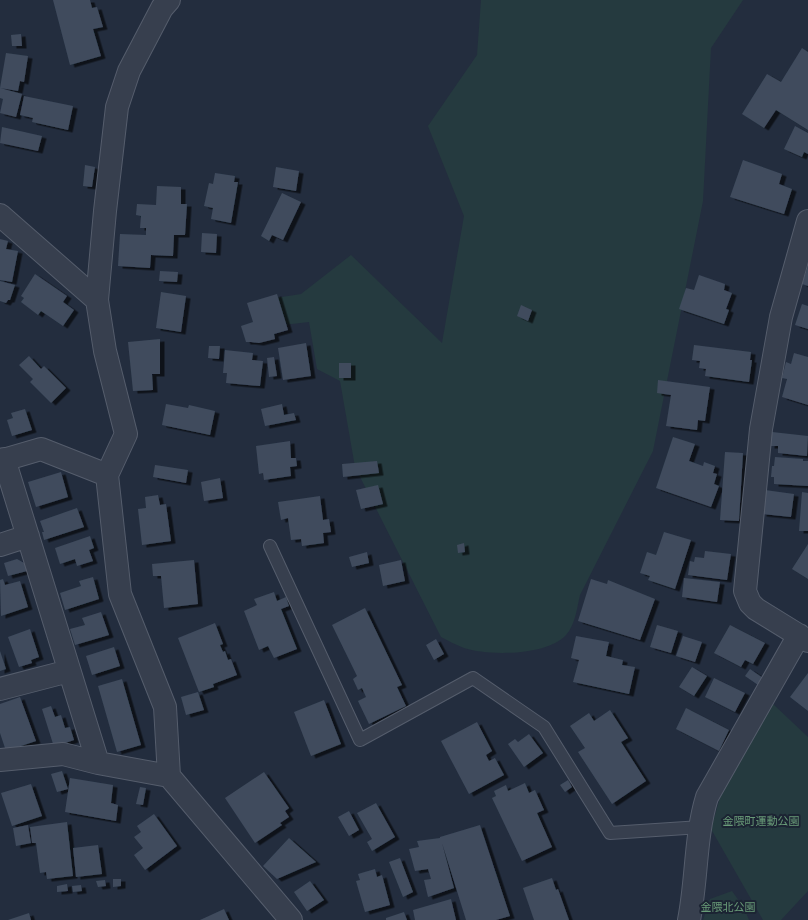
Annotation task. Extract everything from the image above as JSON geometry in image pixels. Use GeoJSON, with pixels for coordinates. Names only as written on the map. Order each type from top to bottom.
{"type":"FeatureCollection","features":[{"type":"Feature","properties":{"kind":"street"},"geometry":{"type":"LineString","coordinates":[[163,3],[129,71],[117,107],[96,300],[105,350],[126,434],[107,475],[120,594],[165,707],[169,776],[291,920]]}},
{"type":"Feature","properties":{"kind":"street"},"geometry":{"type":"LineString","coordinates":[[0,215],[96,300]]}},
{"type":"Feature","properties":{"kind":"street"},"geometry":{"type":"LineString","coordinates":[[689,920],[703,811],[708,797],[804,638],[756,609],[750,603],[745,591],[761,429],[781,317],[808,221]]}},
{"type":"Feature","properties":{"kind":"street"},"geometry":{"type":"LineString","coordinates":[[98,763],[28,536],[2,460],[41,449],[107,475]]}},
{"type":"Feature","properties":{"kind":"street"},"geometry":{"type":"LineString","coordinates":[[0,545],[28,536]]}},
{"type":"Feature","properties":{"kind":"street"},"geometry":{"type":"LineString","coordinates":[[0,689],[69,671]]}},
{"type":"Feature","properties":{"kind":"street"},"geometry":{"type":"LineString","coordinates":[[0,760],[62,754],[98,763],[169,776]]}},
{"type":"Feature","properties":{"kind":"lane"},"geometry":{"type":"LineString","coordinates":[[270,546],[360,740],[473,678],[544,727],[610,833],[701,827]]}},
{"type":"Feature","properties":{"kind":"green space"},"geometry":{"type":"Polygon","coordinates":[[[481,0],[743,0],[711,48],[703,201],[653,451],[580,595],[572,626],[569,631],[557,642],[545,647],[502,653],[474,651],[461,647],[441,637],[355,467],[340,381],[317,369],[309,322],[257,328],[269,299],[301,294],[351,255],[442,343],[464,216],[428,126],[477,55],[481,0]]]}},
{"type":"Feature","properties":{"kind":"green space","name":"金隈町運動公園"},"geometry":{"type":"Polygon","coordinates":[[[773,704],[808,737],[808,891],[781,920],[763,920],[711,829],[723,787],[773,704]]]}},
{"type":"Feature","properties":{"kind":"green space","name":"金隈北公園"},"geometry":{"type":"Polygon","coordinates":[[[732,891],[744,908],[749,920],[703,920],[710,899],[732,891]]]}},
{"type":"Feature","properties":{"kind":"building"},"geometry":{"type":"Polygon","coordinates":[[[53,0],[90,0],[92,8],[97,7],[103,27],[93,29],[101,56],[70,65],[53,0]]]}},
{"type":"Feature","properties":{"kind":"building"},"geometry":{"type":"Polygon","coordinates":[[[21,34],[22,46],[12,46],[11,35],[21,34]]]}},
{"type":"Feature","properties":{"kind":"building"},"geometry":{"type":"Polygon","coordinates":[[[802,48],[808,52],[808,130],[776,110],[764,128],[742,114],[767,74],[781,82],[802,48]]]}},
{"type":"Feature","properties":{"kind":"building"},"geometry":{"type":"Polygon","coordinates":[[[6,53],[28,56],[24,82],[20,81],[18,91],[0,88],[6,53]]]}},
{"type":"Feature","properties":{"kind":"building"},"geometry":{"type":"Polygon","coordinates":[[[0,88],[22,94],[16,117],[0,113],[3,99],[0,98],[0,88]]]}},
{"type":"Feature","properties":{"kind":"building"},"geometry":{"type":"Polygon","coordinates":[[[24,96],[73,106],[68,130],[32,122],[33,118],[20,115],[24,96]]]}},
{"type":"Feature","properties":{"kind":"building"},"geometry":{"type":"Polygon","coordinates":[[[795,126],[808,133],[808,154],[804,152],[802,157],[784,149],[795,126]]]}},
{"type":"Feature","properties":{"kind":"building"},"geometry":{"type":"Polygon","coordinates":[[[2,127],[42,136],[38,151],[0,143],[2,127]]]}},
{"type":"Feature","properties":{"kind":"building"},"geometry":{"type":"Polygon","coordinates":[[[743,160],[782,174],[779,184],[792,189],[784,214],[730,197],[743,160]]]}},
{"type":"Feature","properties":{"kind":"building"},"geometry":{"type":"Polygon","coordinates":[[[85,165],[95,167],[92,187],[83,186],[85,165]]]}},
{"type":"Feature","properties":{"kind":"building"},"geometry":{"type":"Polygon","coordinates":[[[276,167],[299,171],[296,191],[273,187],[276,167]]]}},
{"type":"Feature","properties":{"kind":"building"},"geometry":{"type":"Polygon","coordinates":[[[215,173],[235,176],[234,182],[238,182],[231,223],[211,219],[213,208],[204,206],[209,183],[213,184],[215,173]]]}},
{"type":"Feature","properties":{"kind":"building"},"geometry":{"type":"Polygon","coordinates":[[[157,186],[181,187],[181,204],[187,204],[185,235],[174,235],[173,256],[151,255],[150,268],[118,266],[120,234],[146,235],[146,228],[140,228],[141,216],[136,215],[137,204],[156,205],[157,186]]]}},
{"type":"Feature","properties":{"kind":"building"},"geometry":{"type":"Polygon","coordinates":[[[282,193],[301,202],[283,240],[272,235],[269,241],[261,236],[282,193]]]}},
{"type":"Feature","properties":{"kind":"building"},"geometry":{"type":"Polygon","coordinates":[[[202,233],[217,234],[216,253],[201,252],[202,233]]]}},
{"type":"Feature","properties":{"kind":"building"},"geometry":{"type":"Polygon","coordinates":[[[0,239],[8,241],[6,249],[18,251],[12,282],[0,280],[0,239]]]}},
{"type":"Feature","properties":{"kind":"building"},"geometry":{"type":"Polygon","coordinates":[[[808,266],[808,286],[802,284],[808,266]]]}},
{"type":"Feature","properties":{"kind":"building"},"geometry":{"type":"Polygon","coordinates":[[[160,271],[178,272],[177,282],[159,281],[160,271]]]}},
{"type":"Feature","properties":{"kind":"building"},"geometry":{"type":"Polygon","coordinates":[[[35,274],[67,296],[63,302],[74,310],[63,326],[41,311],[38,315],[21,302],[24,298],[21,296],[35,274]]]}},
{"type":"Feature","properties":{"kind":"building"},"geometry":{"type":"Polygon","coordinates":[[[699,275],[725,284],[724,290],[732,293],[726,309],[729,310],[724,324],[679,309],[686,288],[694,290],[699,275]]]}},
{"type":"Feature","properties":{"kind":"building"},"geometry":{"type":"Polygon","coordinates":[[[0,281],[15,285],[10,300],[6,303],[0,301],[0,281]]]}},
{"type":"Feature","properties":{"kind":"building"},"geometry":{"type":"Polygon","coordinates":[[[161,292],[186,296],[181,332],[156,328],[161,292]]]}},
{"type":"Feature","properties":{"kind":"building"},"geometry":{"type":"Polygon","coordinates":[[[277,294],[288,330],[274,334],[275,339],[259,343],[246,342],[241,326],[253,322],[247,303],[277,294]]]}},
{"type":"Feature","properties":{"kind":"building"},"geometry":{"type":"Polygon","coordinates":[[[802,304],[808,306],[808,329],[795,325],[802,304]]]}},
{"type":"Feature","properties":{"kind":"building"},"geometry":{"type":"Polygon","coordinates":[[[521,305],[532,310],[528,321],[517,316],[521,305]]]}},
{"type":"Feature","properties":{"kind":"building"},"geometry":{"type":"Polygon","coordinates":[[[160,339],[160,374],[152,374],[153,390],[133,391],[128,342],[160,339]]]}},
{"type":"Feature","properties":{"kind":"building"},"geometry":{"type":"Polygon","coordinates":[[[306,343],[311,376],[283,380],[278,348],[306,343]]]}},
{"type":"Feature","properties":{"kind":"building"},"geometry":{"type":"Polygon","coordinates":[[[694,345],[751,352],[750,360],[752,360],[749,382],[705,376],[706,369],[699,368],[700,361],[692,360],[694,345]]]}},
{"type":"Feature","properties":{"kind":"building"},"geometry":{"type":"Polygon","coordinates":[[[209,346],[220,346],[219,359],[208,358],[209,346]]]}},
{"type":"Feature","properties":{"kind":"building"},"geometry":{"type":"Polygon","coordinates":[[[225,350],[253,353],[252,360],[263,361],[260,386],[226,383],[227,373],[223,373],[225,350]]]}},
{"type":"Feature","properties":{"kind":"building"},"geometry":{"type":"Polygon","coordinates":[[[794,353],[808,357],[808,405],[782,397],[787,379],[782,378],[786,362],[791,364],[794,353]]]}},
{"type":"Feature","properties":{"kind":"building"},"geometry":{"type":"Polygon","coordinates":[[[29,356],[41,369],[44,366],[66,388],[51,403],[30,382],[33,379],[19,365],[29,356]]]}},
{"type":"Feature","properties":{"kind":"building"},"geometry":{"type":"Polygon","coordinates":[[[274,357],[277,376],[269,377],[267,358],[274,357]]]}},
{"type":"Feature","properties":{"kind":"building"},"geometry":{"type":"Polygon","coordinates":[[[339,363],[351,363],[351,378],[339,378],[339,363]]]}},
{"type":"Feature","properties":{"kind":"building"},"geometry":{"type":"Polygon","coordinates":[[[658,380],[710,387],[705,421],[698,420],[697,430],[666,426],[671,395],[657,393],[658,380]]]}},
{"type":"Feature","properties":{"kind":"building"},"geometry":{"type":"Polygon","coordinates":[[[166,404],[188,408],[189,405],[215,411],[210,435],[162,425],[166,404]]]}},
{"type":"Feature","properties":{"kind":"building"},"geometry":{"type":"Polygon","coordinates":[[[282,404],[284,415],[294,413],[296,420],[265,426],[261,409],[282,404]]]}},
{"type":"Feature","properties":{"kind":"building"},"geometry":{"type":"Polygon","coordinates":[[[25,409],[32,430],[12,436],[7,420],[13,418],[11,413],[25,409]]]}},
{"type":"Feature","properties":{"kind":"building"},"geometry":{"type":"Polygon","coordinates":[[[772,432],[808,436],[807,456],[778,453],[778,446],[770,446],[772,432]]]}},
{"type":"Feature","properties":{"kind":"building"},"geometry":{"type":"Polygon","coordinates":[[[673,437],[695,444],[689,461],[703,466],[704,462],[715,466],[713,473],[717,474],[714,484],[719,486],[711,507],[656,488],[673,437]]]}},
{"type":"Feature","properties":{"kind":"building"},"geometry":{"type":"Polygon","coordinates":[[[290,441],[291,458],[296,458],[297,466],[290,467],[291,476],[264,480],[263,473],[259,474],[256,446],[290,441]]]}},
{"type":"Feature","properties":{"kind":"building"},"geometry":{"type":"Polygon","coordinates":[[[725,452],[743,453],[739,521],[720,520],[725,452]]]}},
{"type":"Feature","properties":{"kind":"building"},"geometry":{"type":"Polygon","coordinates":[[[775,457],[803,459],[803,461],[808,461],[808,486],[774,484],[774,477],[771,477],[775,457]]]}},
{"type":"Feature","properties":{"kind":"building"},"geometry":{"type":"Polygon","coordinates":[[[377,461],[379,473],[343,477],[342,464],[377,461]]]}},
{"type":"Feature","properties":{"kind":"building"},"geometry":{"type":"Polygon","coordinates":[[[155,465],[188,470],[186,483],[153,477],[155,465]]]}},
{"type":"Feature","properties":{"kind":"building"},"geometry":{"type":"Polygon","coordinates":[[[61,472],[68,497],[36,507],[28,482],[61,472]]]}},
{"type":"Feature","properties":{"kind":"building"},"geometry":{"type":"Polygon","coordinates":[[[220,478],[223,498],[204,501],[201,482],[220,478]]]}},
{"type":"Feature","properties":{"kind":"building"},"geometry":{"type":"Polygon","coordinates":[[[378,485],[383,504],[361,509],[356,490],[378,485]]]}},
{"type":"Feature","properties":{"kind":"building"},"geometry":{"type":"Polygon","coordinates":[[[765,490],[794,494],[791,517],[762,514],[765,490]]]}},
{"type":"Feature","properties":{"kind":"building"},"geometry":{"type":"Polygon","coordinates":[[[802,492],[808,493],[808,531],[799,531],[802,492]]]}},
{"type":"Feature","properties":{"kind":"building"},"geometry":{"type":"Polygon","coordinates":[[[158,495],[160,505],[166,504],[171,541],[142,545],[138,509],[146,508],[145,497],[158,495]]]}},
{"type":"Feature","properties":{"kind":"building"},"geometry":{"type":"Polygon","coordinates":[[[320,496],[323,520],[329,519],[331,532],[323,533],[324,543],[302,546],[301,539],[291,540],[288,518],[281,520],[278,502],[320,496]]]}},
{"type":"Feature","properties":{"kind":"building"},"geometry":{"type":"Polygon","coordinates":[[[77,508],[84,527],[44,540],[42,532],[44,532],[40,521],[77,508]]]}},
{"type":"Feature","properties":{"kind":"building"},"geometry":{"type":"Polygon","coordinates":[[[664,532],[691,540],[675,589],[648,580],[650,576],[640,573],[647,552],[656,555],[664,532]]]}},
{"type":"Feature","properties":{"kind":"building"},"geometry":{"type":"Polygon","coordinates":[[[90,536],[94,548],[89,550],[93,561],[77,566],[75,559],[60,564],[55,548],[90,536]]]}},
{"type":"Feature","properties":{"kind":"building"},"geometry":{"type":"Polygon","coordinates":[[[464,543],[465,552],[458,553],[457,545],[464,543]]]}},
{"type":"Feature","properties":{"kind":"building"},"geometry":{"type":"Polygon","coordinates":[[[808,544],[808,579],[792,569],[808,544]]]}},
{"type":"Feature","properties":{"kind":"building"},"geometry":{"type":"Polygon","coordinates":[[[705,551],[731,554],[727,580],[688,575],[690,561],[694,562],[695,557],[704,558],[705,551]]]}},
{"type":"Feature","properties":{"kind":"building"},"geometry":{"type":"Polygon","coordinates":[[[367,552],[369,563],[352,567],[349,557],[367,552]]]}},
{"type":"Feature","properties":{"kind":"building"},"geometry":{"type":"Polygon","coordinates":[[[17,559],[26,564],[27,571],[8,576],[4,563],[17,559]]]}},
{"type":"Feature","properties":{"kind":"building"},"geometry":{"type":"Polygon","coordinates":[[[194,560],[198,604],[164,608],[161,576],[153,576],[152,564],[194,560]]]}},
{"type":"Feature","properties":{"kind":"building"},"geometry":{"type":"Polygon","coordinates":[[[401,560],[405,581],[383,586],[379,565],[401,560]]]}},
{"type":"Feature","properties":{"kind":"building"},"geometry":{"type":"Polygon","coordinates":[[[93,577],[99,599],[65,610],[60,593],[81,586],[79,581],[93,577]]]}},
{"type":"Feature","properties":{"kind":"building"},"geometry":{"type":"Polygon","coordinates":[[[684,578],[720,582],[717,602],[682,597],[684,578]]]}},
{"type":"Feature","properties":{"kind":"building"},"geometry":{"type":"Polygon","coordinates":[[[3,579],[5,585],[20,581],[28,607],[1,616],[0,580],[3,579]]]}},
{"type":"Feature","properties":{"kind":"building"},"geometry":{"type":"Polygon","coordinates":[[[591,579],[607,584],[608,580],[655,599],[640,640],[578,621],[591,579]]]}},
{"type":"Feature","properties":{"kind":"building"},"geometry":{"type":"Polygon","coordinates":[[[274,592],[277,601],[286,597],[289,606],[281,609],[297,649],[274,658],[268,646],[259,650],[244,611],[257,605],[254,599],[274,592]]]}},
{"type":"Feature","properties":{"kind":"building"},"geometry":{"type":"Polygon","coordinates":[[[365,608],[402,685],[397,687],[406,706],[369,724],[358,701],[366,697],[362,688],[358,690],[353,679],[357,676],[332,625],[365,608]]]}},
{"type":"Feature","properties":{"kind":"building"},"geometry":{"type":"Polygon","coordinates":[[[101,612],[109,635],[75,645],[70,629],[85,625],[82,618],[101,612]]]}},
{"type":"Feature","properties":{"kind":"building"},"geometry":{"type":"Polygon","coordinates":[[[215,623],[223,644],[220,645],[223,652],[225,651],[228,660],[231,659],[237,675],[213,684],[214,687],[199,692],[178,638],[215,623]]]}},
{"type":"Feature","properties":{"kind":"building"},"geometry":{"type":"Polygon","coordinates":[[[657,625],[678,631],[671,653],[650,647],[657,625]]]}},
{"type":"Feature","properties":{"kind":"building"},"geometry":{"type":"Polygon","coordinates":[[[730,625],[765,643],[753,664],[745,660],[741,667],[714,653],[730,625]]]}},
{"type":"Feature","properties":{"kind":"building"},"geometry":{"type":"Polygon","coordinates":[[[30,629],[39,657],[31,660],[32,663],[19,667],[8,637],[30,629]]]}},
{"type":"Feature","properties":{"kind":"building"},"geometry":{"type":"Polygon","coordinates":[[[576,636],[609,642],[606,656],[623,660],[622,665],[635,667],[629,694],[573,682],[579,660],[571,658],[576,636]]]}},
{"type":"Feature","properties":{"kind":"building"},"geometry":{"type":"Polygon","coordinates":[[[683,636],[702,642],[695,662],[676,656],[683,636]]]}},
{"type":"Feature","properties":{"kind":"building"},"geometry":{"type":"Polygon","coordinates":[[[436,639],[444,654],[434,660],[426,645],[436,639]]]}},
{"type":"Feature","properties":{"kind":"building"},"geometry":{"type":"Polygon","coordinates":[[[114,647],[120,666],[92,675],[86,656],[114,647]]]}},
{"type":"Feature","properties":{"kind":"building"},"geometry":{"type":"Polygon","coordinates":[[[0,651],[6,669],[0,671],[0,651]]]}},
{"type":"Feature","properties":{"kind":"building"},"geometry":{"type":"Polygon","coordinates":[[[692,667],[707,676],[694,696],[679,687],[692,667]]]}},
{"type":"Feature","properties":{"kind":"building"},"geometry":{"type":"Polygon","coordinates":[[[750,669],[763,678],[758,685],[745,676],[750,669]]]}},
{"type":"Feature","properties":{"kind":"building"},"geometry":{"type":"Polygon","coordinates":[[[808,673],[808,711],[790,697],[808,673]]]}},
{"type":"Feature","properties":{"kind":"building"},"geometry":{"type":"Polygon","coordinates":[[[714,678],[745,693],[735,712],[705,697],[714,678]]]}},
{"type":"Feature","properties":{"kind":"building"},"geometry":{"type":"Polygon","coordinates":[[[122,679],[141,745],[117,752],[98,686],[122,679]]]}},
{"type":"Feature","properties":{"kind":"building"},"geometry":{"type":"Polygon","coordinates":[[[198,692],[204,710],[186,715],[181,697],[198,692]]]}},
{"type":"Feature","properties":{"kind":"building"},"geometry":{"type":"Polygon","coordinates":[[[20,697],[36,741],[6,751],[0,733],[0,704],[20,697]]]}},
{"type":"Feature","properties":{"kind":"building"},"geometry":{"type":"Polygon","coordinates":[[[324,700],[341,744],[311,756],[294,712],[324,700]]]}},
{"type":"Feature","properties":{"kind":"building"},"geometry":{"type":"Polygon","coordinates":[[[51,706],[55,717],[61,715],[65,728],[70,727],[74,740],[54,747],[42,709],[51,706]]]}},
{"type":"Feature","properties":{"kind":"building"},"geometry":{"type":"Polygon","coordinates":[[[686,708],[729,730],[719,751],[676,729],[686,708]]]}},
{"type":"Feature","properties":{"kind":"building"},"geometry":{"type":"Polygon","coordinates":[[[610,710],[628,738],[621,742],[646,781],[612,804],[578,752],[585,748],[570,726],[589,713],[594,721],[610,710]]]}},
{"type":"Feature","properties":{"kind":"building"},"geometry":{"type":"Polygon","coordinates":[[[477,722],[492,751],[486,755],[489,761],[495,758],[504,775],[469,794],[441,741],[477,722]]]}},
{"type":"Feature","properties":{"kind":"building"},"geometry":{"type":"Polygon","coordinates":[[[529,734],[543,753],[524,767],[508,744],[515,739],[518,742],[529,734]]]}},
{"type":"Feature","properties":{"kind":"building"},"geometry":{"type":"Polygon","coordinates":[[[62,771],[68,789],[57,792],[51,774],[62,771]]]}},
{"type":"Feature","properties":{"kind":"building"},"geometry":{"type":"Polygon","coordinates":[[[264,772],[289,808],[285,811],[289,817],[280,823],[282,825],[255,843],[225,798],[264,772]]]}},
{"type":"Feature","properties":{"kind":"building"},"geometry":{"type":"Polygon","coordinates":[[[70,778],[113,785],[111,803],[118,805],[116,821],[65,812],[70,778]]]}},
{"type":"Feature","properties":{"kind":"building"},"geometry":{"type":"Polygon","coordinates":[[[568,780],[572,787],[565,792],[560,785],[568,780]]]}},
{"type":"Feature","properties":{"kind":"building"},"geometry":{"type":"Polygon","coordinates":[[[525,783],[529,793],[535,790],[544,810],[537,813],[552,847],[522,861],[492,798],[496,796],[494,791],[506,785],[508,791],[525,783]]]}},
{"type":"Feature","properties":{"kind":"building"},"geometry":{"type":"Polygon","coordinates":[[[31,784],[42,816],[12,826],[1,793],[31,784]]]}},
{"type":"Feature","properties":{"kind":"building"},"geometry":{"type":"Polygon","coordinates":[[[140,787],[146,788],[143,805],[136,804],[140,787]]]}},
{"type":"Feature","properties":{"kind":"building"},"geometry":{"type":"Polygon","coordinates":[[[376,803],[395,837],[372,851],[367,842],[372,839],[357,813],[376,803]]]}},
{"type":"Feature","properties":{"kind":"building"},"geometry":{"type":"Polygon","coordinates":[[[349,811],[359,830],[349,836],[338,817],[349,811]]]}},
{"type":"Feature","properties":{"kind":"building"},"geometry":{"type":"Polygon","coordinates":[[[154,814],[177,846],[145,870],[134,855],[143,848],[134,837],[141,832],[137,826],[154,814]]]}},
{"type":"Feature","properties":{"kind":"building"},"geometry":{"type":"Polygon","coordinates":[[[67,822],[73,876],[47,879],[46,872],[40,873],[36,843],[32,843],[30,827],[67,822]]]}},
{"type":"Feature","properties":{"kind":"building"},"geometry":{"type":"Polygon","coordinates":[[[28,825],[31,843],[16,846],[13,828],[28,825]]]}},
{"type":"Feature","properties":{"kind":"building"},"geometry":{"type":"Polygon","coordinates":[[[480,825],[510,916],[496,920],[466,920],[442,843],[454,888],[428,897],[424,880],[431,879],[428,869],[415,871],[409,849],[419,847],[417,841],[440,838],[480,825]]]}},
{"type":"Feature","properties":{"kind":"building"},"geometry":{"type":"Polygon","coordinates":[[[289,838],[316,862],[277,879],[263,866],[289,838]]]}},
{"type":"Feature","properties":{"kind":"building"},"geometry":{"type":"Polygon","coordinates":[[[98,845],[102,874],[76,877],[73,848],[98,845]]]}},
{"type":"Feature","properties":{"kind":"building"},"geometry":{"type":"Polygon","coordinates":[[[400,858],[413,892],[403,897],[389,862],[400,858]]]}},
{"type":"Feature","properties":{"kind":"building"},"geometry":{"type":"Polygon","coordinates":[[[375,869],[377,877],[382,875],[390,905],[365,912],[356,881],[360,880],[358,874],[375,869]]]}},
{"type":"Feature","properties":{"kind":"building"},"geometry":{"type":"Polygon","coordinates":[[[552,878],[556,890],[558,889],[569,920],[534,920],[523,888],[552,878]]]}},
{"type":"Feature","properties":{"kind":"building"},"geometry":{"type":"Polygon","coordinates":[[[113,879],[121,879],[121,886],[113,887],[113,879]]]}},
{"type":"Feature","properties":{"kind":"building"},"geometry":{"type":"Polygon","coordinates":[[[105,880],[106,886],[98,887],[96,881],[105,880]]]}},
{"type":"Feature","properties":{"kind":"building"},"geometry":{"type":"Polygon","coordinates":[[[310,881],[324,900],[307,911],[294,892],[310,881]]]}},
{"type":"Feature","properties":{"kind":"building"},"geometry":{"type":"Polygon","coordinates":[[[67,884],[68,891],[57,892],[57,886],[67,884]]]}},
{"type":"Feature","properties":{"kind":"building"},"geometry":{"type":"Polygon","coordinates":[[[81,885],[82,891],[73,892],[72,886],[81,885]]]}},
{"type":"Feature","properties":{"kind":"building"},"geometry":{"type":"Polygon","coordinates":[[[451,899],[456,920],[415,920],[413,910],[451,899]]]}},
{"type":"Feature","properties":{"kind":"building"},"geometry":{"type":"Polygon","coordinates":[[[224,909],[229,920],[200,920],[224,909]]]}},
{"type":"Feature","properties":{"kind":"building"},"geometry":{"type":"Polygon","coordinates":[[[404,912],[407,920],[386,920],[386,918],[404,912]]]}},
{"type":"Feature","properties":{"kind":"building"},"geometry":{"type":"Polygon","coordinates":[[[29,913],[31,920],[8,920],[29,913]]]}}]}
